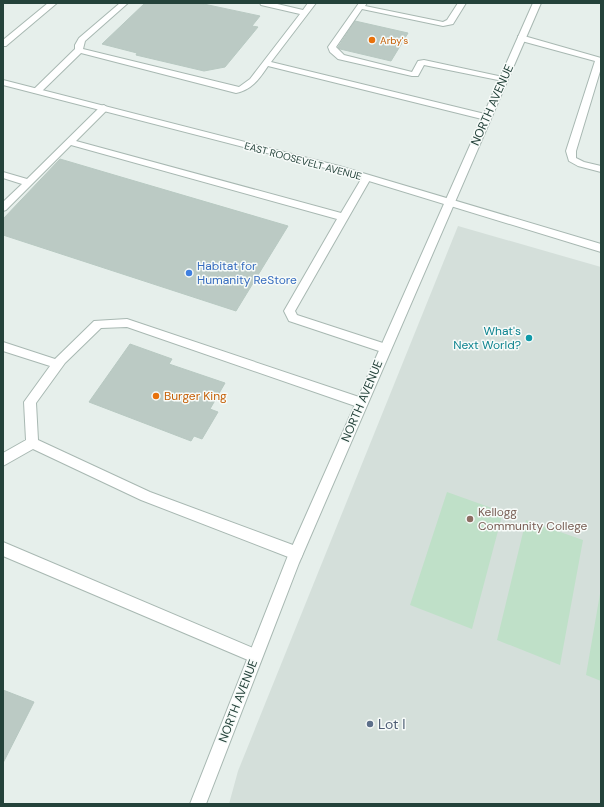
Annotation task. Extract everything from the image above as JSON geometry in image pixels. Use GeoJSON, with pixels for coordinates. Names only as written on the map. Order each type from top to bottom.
{"type":"FeatureCollection","features":[{"type":"Feature","properties":{"kind":"street"},"geometry":{"type":"LineString","coordinates":[[3,44],[53,3]]}},
{"type":"Feature","properties":{"kind":"street"},"geometry":{"type":"LineString","coordinates":[[37,91],[79,50],[79,45],[82,40],[124,3]]}},
{"type":"Feature","properties":{"kind":"street"},"geometry":{"type":"LineString","coordinates":[[264,3],[305,13]]}},
{"type":"Feature","properties":{"kind":"street"},"geometry":{"type":"LineString","coordinates":[[79,50],[236,90],[243,90],[248,87],[312,3]]}},
{"type":"Feature","properties":{"kind":"street"},"geometry":{"type":"LineString","coordinates":[[462,3],[450,22],[443,24],[362,5],[334,43],[333,50],[341,57],[348,60],[412,74],[414,74],[421,63],[424,62],[503,79]]}},
{"type":"Feature","properties":{"kind":"street","name":"NORTH AVENUE"},"geometry":{"type":"LineString","coordinates":[[198,804],[296,553],[536,3]]}},
{"type":"Feature","properties":{"kind":"street"},"geometry":{"type":"LineString","coordinates":[[521,38],[600,58],[571,151],[572,159],[580,164],[601,169]]}},
{"type":"Feature","properties":{"kind":"street"},"geometry":{"type":"LineString","coordinates":[[266,63],[486,117]]}},
{"type":"Feature","properties":{"kind":"street","name":"EAST ROOSEVELT AVENUE"},"geometry":{"type":"LineString","coordinates":[[3,82],[328,166],[601,248]]}},
{"type":"Feature","properties":{"kind":"street"},"geometry":{"type":"LineString","coordinates":[[3,208],[104,108]]}},
{"type":"Feature","properties":{"kind":"street"},"geometry":{"type":"LineString","coordinates":[[69,142],[343,217]]}},
{"type":"Feature","properties":{"kind":"street"},"geometry":{"type":"LineString","coordinates":[[3,175],[29,183]]}},
{"type":"Feature","properties":{"kind":"street"},"geometry":{"type":"LineString","coordinates":[[366,178],[289,311],[293,318],[385,348]]}},
{"type":"Feature","properties":{"kind":"street"},"geometry":{"type":"LineString","coordinates":[[32,443],[30,402],[57,364],[98,324],[127,323],[361,403]]}},
{"type":"Feature","properties":{"kind":"street"},"geometry":{"type":"LineString","coordinates":[[3,346],[57,364]]}},
{"type":"Feature","properties":{"kind":"street"},"geometry":{"type":"LineString","coordinates":[[3,460],[32,443]]}},
{"type":"Feature","properties":{"kind":"street"},"geometry":{"type":"LineString","coordinates":[[32,443],[146,496],[296,553]]}},
{"type":"Feature","properties":{"kind":"street"},"geometry":{"type":"LineString","coordinates":[[3,549],[255,656]]}},
{"type":"Feature","properties":{"kind":"shaded area","name":"Kellogg Community College"},"geometry":{"type":"Polygon","coordinates":[[[458,226],[601,267],[601,804],[229,804],[238,771],[458,226]]]}},
{"type":"Feature","properties":{"kind":"green space"},"geometry":{"type":"Polygon","coordinates":[[[447,492],[503,512],[472,629],[410,605],[447,492]]]}},
{"type":"Feature","properties":{"kind":"green space"},"geometry":{"type":"Polygon","coordinates":[[[526,520],[583,540],[560,665],[497,640],[526,520]]]}},
{"type":"Feature","properties":{"kind":"green space"},"geometry":{"type":"Polygon","coordinates":[[[601,588],[601,681],[586,675],[601,588]]]}},
{"type":"Feature","properties":{"kind":"building"},"geometry":{"type":"Polygon","coordinates":[[[145,3],[199,3],[260,16],[252,26],[258,27],[225,67],[204,71],[136,55],[137,53],[102,44],[145,3]]]}},
{"type":"Feature","properties":{"kind":"building","name":"Arby's"},"geometry":{"type":"Polygon","coordinates":[[[355,21],[408,33],[391,61],[340,49],[338,47],[355,21]]]}},
{"type":"Feature","properties":{"kind":"building","name":"Habitat for Humanity ReStore"},"geometry":{"type":"Polygon","coordinates":[[[60,159],[288,226],[236,311],[3,235],[3,219],[60,159]]]}},
{"type":"Feature","properties":{"kind":"building","name":"Burger King"},"geometry":{"type":"Polygon","coordinates":[[[130,344],[172,359],[169,364],[225,383],[210,409],[218,412],[202,439],[194,436],[191,441],[89,402],[130,344]]]}},
{"type":"Feature","properties":{"kind":"building"},"geometry":{"type":"Polygon","coordinates":[[[3,690],[34,702],[3,763],[3,690]]]}},
{"type":"Feature","properties":{"kind":"place","name":"Arby's"},"geometry":{"type":"Point","coordinates":[372,40]}},
{"type":"Feature","properties":{"kind":"place","name":"Habitat for Humanity ReStore"},"geometry":{"type":"Point","coordinates":[189,273]}},
{"type":"Feature","properties":{"kind":"place","name":"What's Next World?"},"geometry":{"type":"Point","coordinates":[529,338]}},
{"type":"Feature","properties":{"kind":"place","name":"Burger King"},"geometry":{"type":"Point","coordinates":[156,396]}},
{"type":"Feature","properties":{"kind":"place","name":"Kellogg Community College"},"geometry":{"type":"Point","coordinates":[470,519]}},
{"type":"Feature","properties":{"kind":"place","name":"Lot I"},"geometry":{"type":"Point","coordinates":[370,724]}}]}
